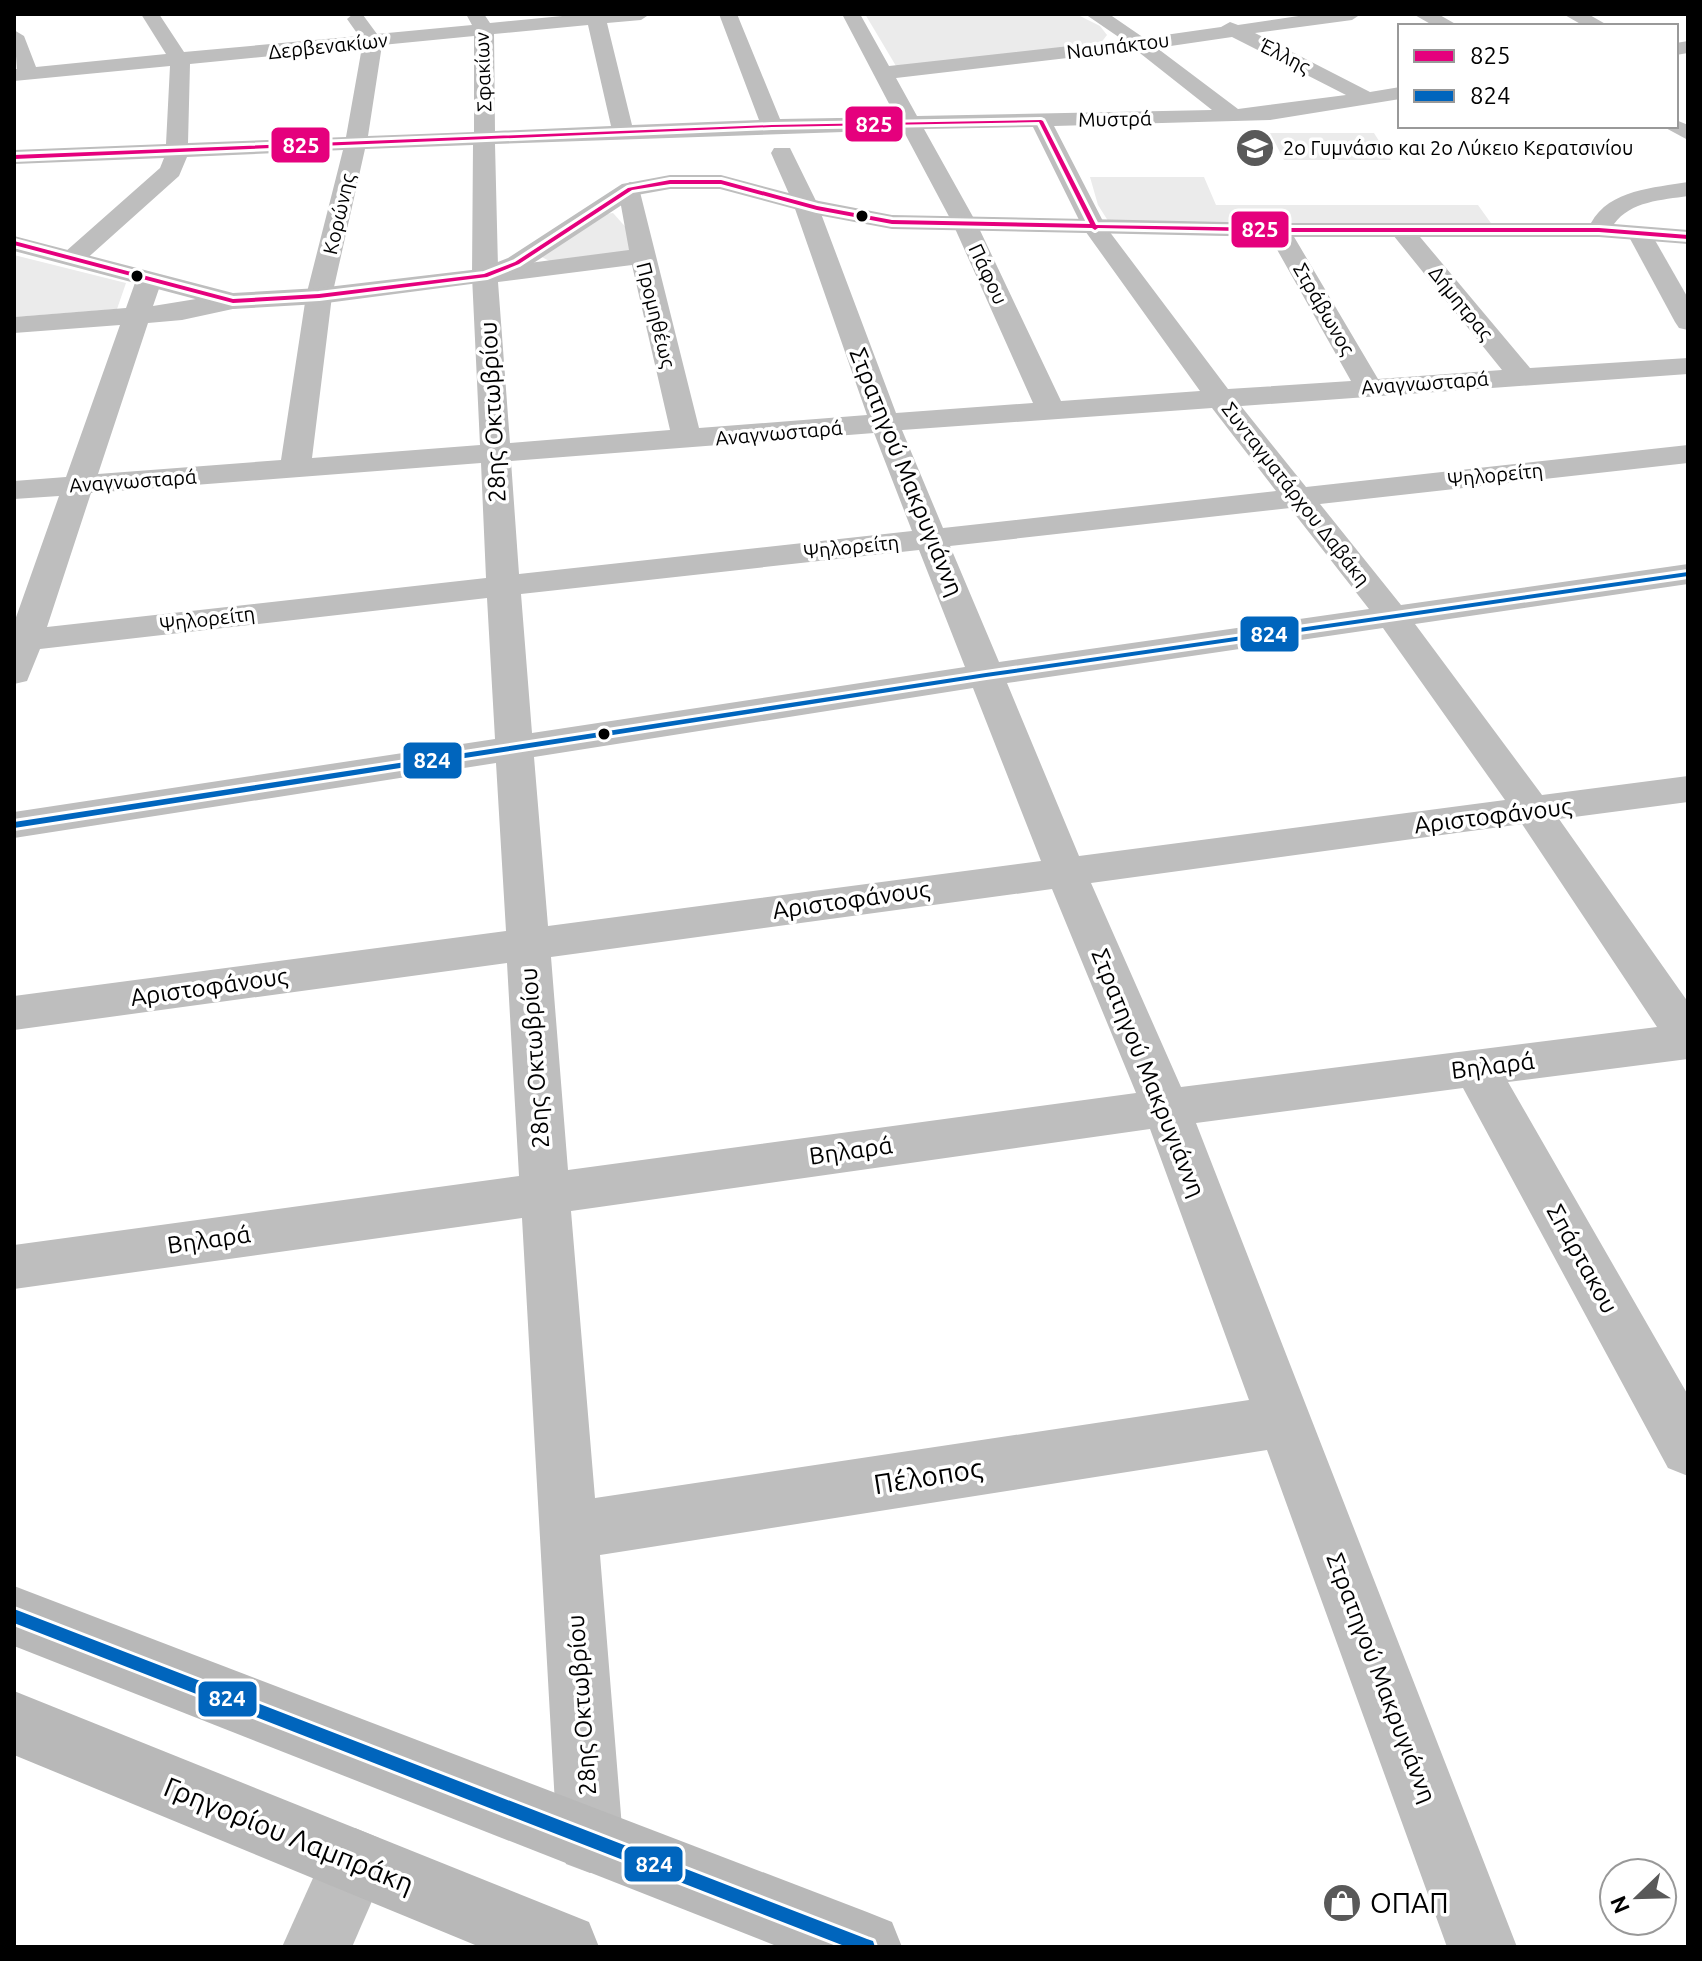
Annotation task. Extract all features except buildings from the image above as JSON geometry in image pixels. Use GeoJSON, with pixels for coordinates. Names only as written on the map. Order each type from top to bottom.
{"type":"FeatureCollection","features":[{"type":"Feature","properties":{"kind":"main road"},"geometry":{"type":"LineString","coordinates":[[14,1616],[867,1947]]}},
{"type":"Feature","properties":{"kind":"main road","name":"Γρηγορίου Λαμπράκη"},"geometry":{"type":"LineString","coordinates":[[14,1723],[564,1947]]}},
{"type":"Feature","properties":{"kind":"street"},"geometry":{"type":"LineString","coordinates":[[74,257],[171,171],[177,152],[180,61],[150,14]]}},
{"type":"Feature","properties":{"kind":"street"},"geometry":{"type":"LineString","coordinates":[[352,14],[373,41]]}},
{"type":"Feature","properties":{"kind":"street","name":"Δερβενακίων"},"geometry":{"type":"LineString","coordinates":[[22,74],[373,41],[480,22],[641,14]]}},
{"type":"Feature","properties":{"kind":"street"},"geometry":{"type":"LineString","coordinates":[[728,14],[772,126]]}},
{"type":"Feature","properties":{"kind":"street","name":"Πάφου"},"geometry":{"type":"LineString","coordinates":[[851,14],[965,224],[1051,410]]}},
{"type":"Feature","properties":{"kind":"street"},"geometry":{"type":"LineString","coordinates":[[1094,14],[1141,44],[1233,116]]}},
{"type":"Feature","properties":{"kind":"street","name":"Έλλης"},"geometry":{"type":"LineString","coordinates":[[1204,14],[1367,98]]}},
{"type":"Feature","properties":{"kind":"street","name":"Ναυπάκτου"},"geometry":{"type":"LineString","coordinates":[[884,73],[1141,44],[1352,14]]}},
{"type":"Feature","properties":{"kind":"street"},"geometry":{"type":"LineString","coordinates":[[1422,14],[1445,24]]}},
{"type":"Feature","properties":{"kind":"street"},"geometry":{"type":"LineString","coordinates":[[1572,14],[1595,24]]}},
{"type":"Feature","properties":{"kind":"street"},"geometry":{"type":"LineString","coordinates":[[594,16],[623,133]]}},
{"type":"Feature","properties":{"kind":"street","name":"Σφακίων"},"geometry":{"type":"LineString","coordinates":[[480,22],[485,140],[485,276]]}},
{"type":"Feature","properties":{"kind":"street"},"geometry":{"type":"LineString","coordinates":[[14,36],[22,74]]}},
{"type":"Feature","properties":{"kind":"street","name":"Κορώνης"},"geometry":{"type":"LineString","coordinates":[[295,469],[319,296],[355,146],[373,41]]}},
{"type":"Feature","properties":{"kind":"street","name":"Μυστρά"},"geometry":{"type":"LineString","coordinates":[[14,157],[355,146],[772,126],[1233,116],[1270,114],[1398,93]]}},
{"type":"Feature","properties":{"kind":"street","name":"Συνταγματάρχου Δαβάκη"},"geometry":{"type":"LineString","coordinates":[[1041,121],[1095,228],[1221,400],[1391,615],[1533,811],[1688,1039]]}},
{"type":"Feature","properties":{"kind":"street","name":"Στρατηγού Μακρυγιάννη"},"geometry":{"type":"LineString","coordinates":[[782,153],[805,203],[885,424],[1065,871],[1166,1108],[1482,1947]]}},
{"type":"Feature","properties":{"kind":"street"},"geometry":{"type":"LineString","coordinates":[[485,276],[517,263],[630,189],[702,179],[860,218],[1095,228],[1278,230],[1401,230],[1601,222],[1640,235],[1688,237]]}},
{"type":"Feature","properties":{"kind":"street","name":"Προμηθέως"},"geometry":{"type":"LineString","coordinates":[[630,189],[642,256],[687,440]]}},
{"type":"Feature","properties":{"kind":"street"},"geometry":{"type":"LineString","coordinates":[[1601,222],[1636,200],[1688,189]]}},
{"type":"Feature","properties":{"kind":"street","name":"Στράβωνος"},"geometry":{"type":"LineString","coordinates":[[1278,230],[1369,388]]}},
{"type":"Feature","properties":{"kind":"street","name":"Δήμητρας"},"geometry":{"type":"LineString","coordinates":[[1401,230],[1521,376]]}},
{"type":"Feature","properties":{"kind":"street"},"geometry":{"type":"LineString","coordinates":[[1640,235],[1688,322]]}},
{"type":"Feature","properties":{"kind":"street"},"geometry":{"type":"LineString","coordinates":[[14,243],[233,301]]}},
{"type":"Feature","properties":{"kind":"street"},"geometry":{"type":"LineString","coordinates":[[14,325],[182,312],[233,301],[319,296],[642,256]]}},
{"type":"Feature","properties":{"kind":"street","name":"28ης Οκτωβρίου"},"geometry":{"type":"LineString","coordinates":[[485,276],[514,748],[590,1840]]}},
{"type":"Feature","properties":{"kind":"street"},"geometry":{"type":"LineString","coordinates":[[14,673],[20,641],[149,280]]}},
{"type":"Feature","properties":{"kind":"street","name":"Αναγνωσταρά"},"geometry":{"type":"LineString","coordinates":[[14,490],[1051,410],[1688,366]]}},
{"type":"Feature","properties":{"kind":"street","name":"Ψηλορείτη"},"geometry":{"type":"LineString","coordinates":[[20,641],[503,584],[1688,454]]}},
{"type":"Feature","properties":{"kind":"street"},"geometry":{"type":"LineString","coordinates":[[14,825],[986,675],[1688,574]]}},
{"type":"Feature","properties":{"kind":"street","name":"Αριστοφάνους"},"geometry":{"type":"LineString","coordinates":[[14,1013],[1688,789]]}},
{"type":"Feature","properties":{"kind":"street","name":"Βηλαρά"},"geometry":{"type":"LineString","coordinates":[[14,1267],[1688,1039]]}},
{"type":"Feature","properties":{"kind":"street","name":"Σπάρτακου"},"geometry":{"type":"LineString","coordinates":[[1476,1068],[1688,1449]]}},
{"type":"Feature","properties":{"kind":"street","name":"Πέλοπος"},"geometry":{"type":"LineString","coordinates":[[570,1531],[1285,1421]]}},
{"type":"Feature","properties":{"kind":"street"},"geometry":{"type":"LineString","coordinates":[[317,1947],[355,1862]]}},
{"type":"Feature","properties":{"kind":"shaded area"},"geometry":{"type":"Polygon","coordinates":[[[865,14],[1076,14],[1100,26],[1107,35],[1100,44],[896,66],[865,14]]]}},
{"type":"Feature","properties":{"kind":"shaded area"},"geometry":{"type":"Polygon","coordinates":[[[1270,133],[1374,133],[1391,160],[1284,160],[1270,133]]]}},
{"type":"Feature","properties":{"kind":"shaded area"},"geometry":{"type":"Polygon","coordinates":[[[1090,177],[1204,177],[1216,205],[1478,205],[1493,226],[1110,224],[1098,205],[1090,177]]]}},
{"type":"Feature","properties":{"kind":"shaded area"},"geometry":{"type":"Polygon","coordinates":[[[613,213],[630,232],[633,253],[553,263],[540,256],[598,215],[613,213]]]}},
{"type":"Feature","properties":{"kind":"shaded area"},"geometry":{"type":"Polygon","coordinates":[[[14,255],[126,283],[117,309],[14,317],[14,255]]]}},
{"type":"Feature","properties":{"kind":"transit line","name":"825"},"geometry":{"type":"LineString","coordinates":[[14,157],[772,126],[1041,121],[1095,228]]}},
{"type":"Feature","properties":{"kind":"transit line","name":"825"},"geometry":{"type":"LineString","coordinates":[[14,243],[233,301],[319,296],[485,276],[517,263],[630,189],[670,182],[721,182],[817,208],[892,222],[1278,230],[1599,230],[1688,237]]}},
{"type":"Feature","properties":{"kind":"transit line","name":"824"},"geometry":{"type":"LineString","coordinates":[[14,825],[986,675],[1688,574]]}},
{"type":"Feature","properties":{"kind":"transit line","name":"824"},"geometry":{"type":"LineString","coordinates":[[14,1616],[867,1947]]}},
{"type":"Feature","properties":{"kind":"place","name":"2ο Γυμνάσιο και 2ο Λύκειο Κερατσινίου"},"geometry":{"type":"Point","coordinates":[1255,148]}},
{"type":"Feature","properties":{"kind":"place","name":"ΟΠΑΠ"},"geometry":{"type":"Point","coordinates":[1342,1903]}}]}
